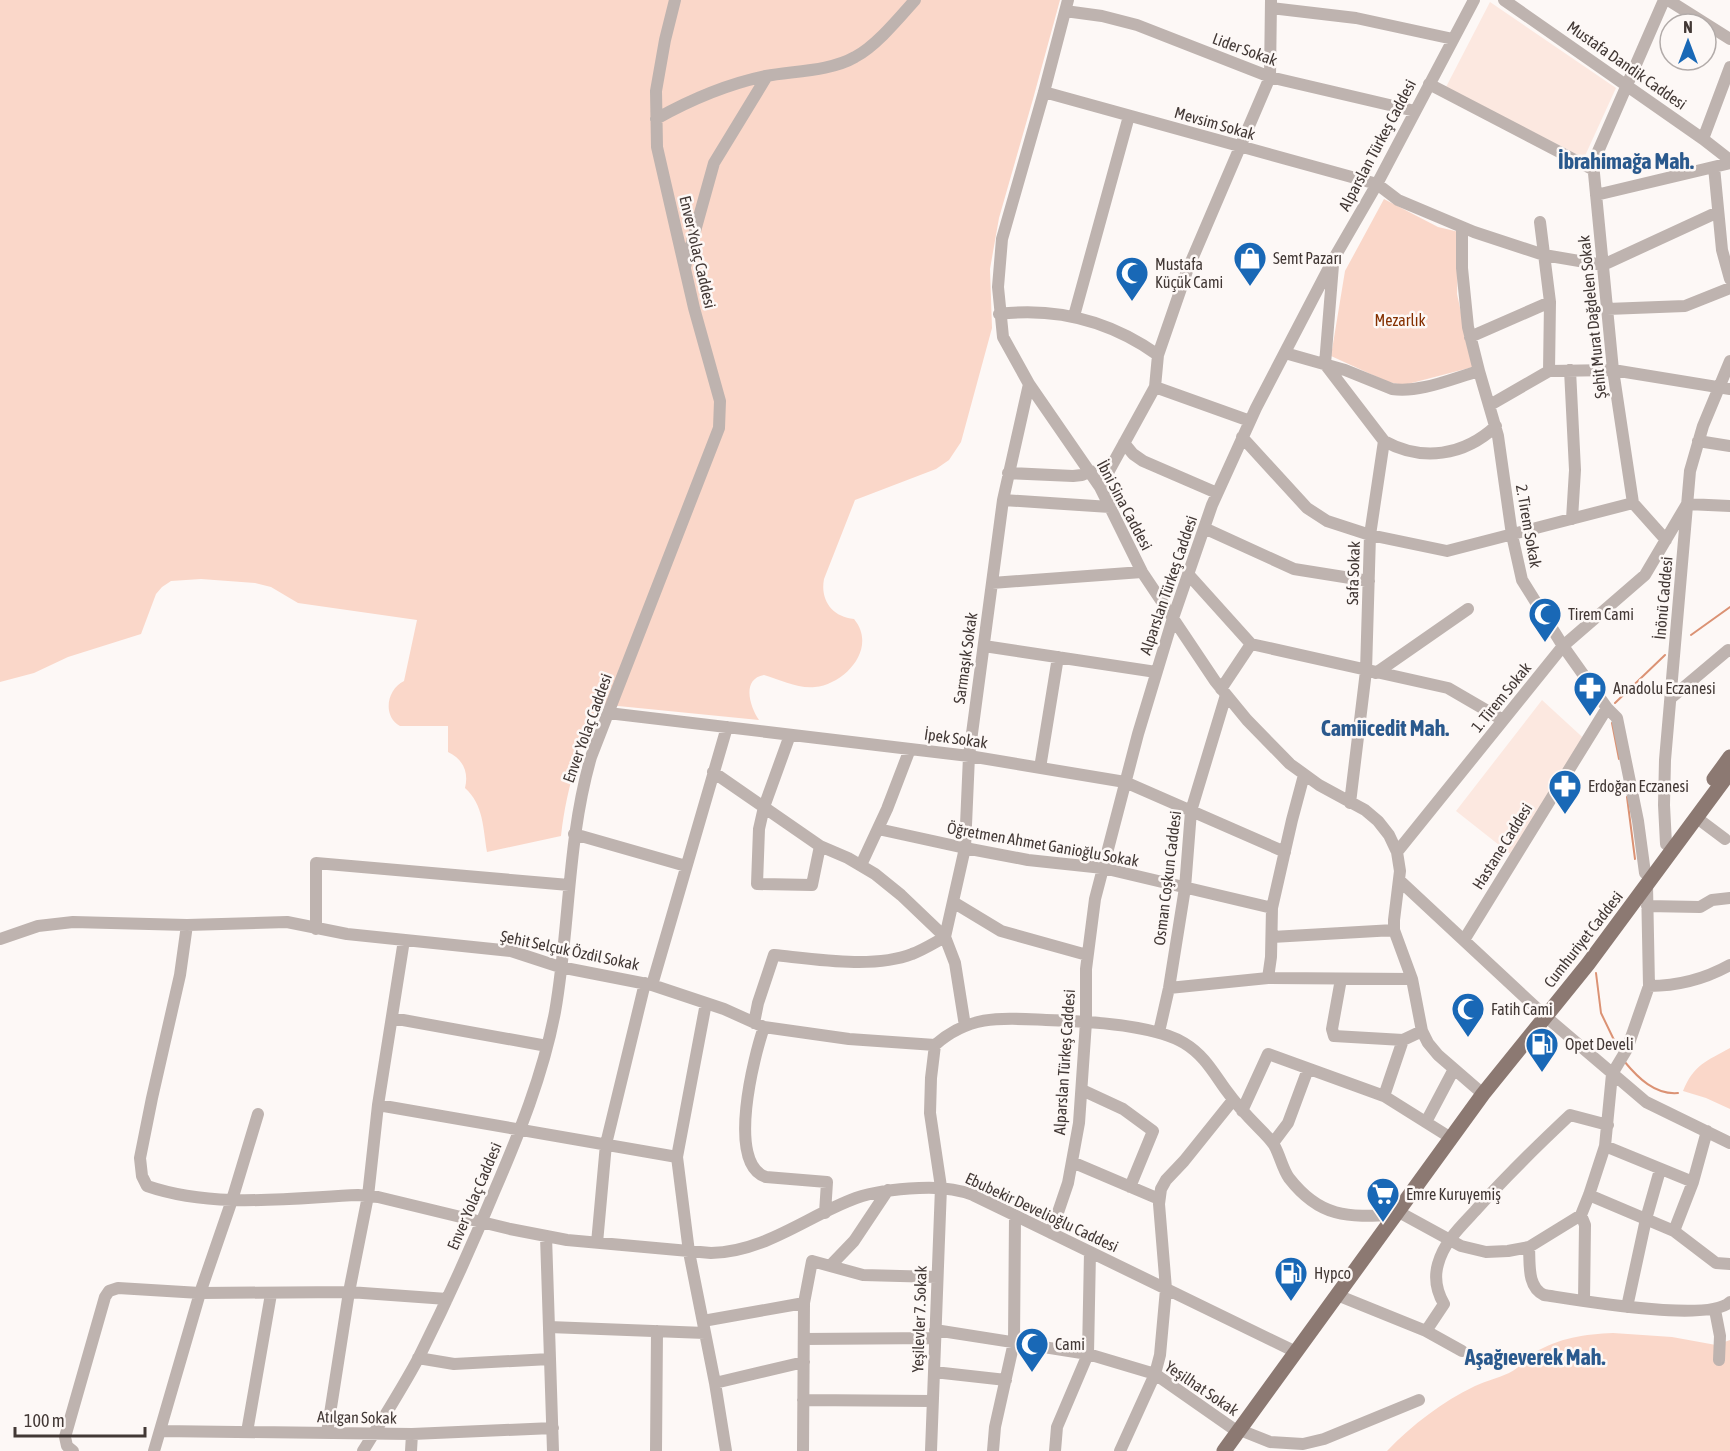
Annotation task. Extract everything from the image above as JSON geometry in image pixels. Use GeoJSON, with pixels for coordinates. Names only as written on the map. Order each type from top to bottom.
{"type":"FeatureCollection","features":[{"type":"Feature","properties":{"kind":"main road","name":"Cumhuriyet Caddesi"},"geometry":{"type":"LineString","coordinates":[[1224,1451],[1483,1094],[1588,964],[1646,879],[1666,844],[1730,757]]}},
{"type":"Feature","properties":{"kind":"main road","name":"Cumhuriyet Caddesi"},"geometry":{"type":"LineString","coordinates":[[1646,879],[1697,818],[1730,772]]}},
{"type":"Feature","properties":{"kind":"street","name":"Enver Yolaç Caddesi"},"geometry":{"type":"LineString","coordinates":[[363,1451],[418,1358],[447,1299],[520,1131],[547,1046],[555,1012],[574,834],[586,775],[719,428],[720,401],[694,308],[657,147],[658,78],[675,0]]}},
{"type":"Feature","properties":{"kind":"street"},"geometry":{"type":"LineString","coordinates":[[656,119],[712,92],[767,76],[840,64],[854,58],[867,50],[915,0]]}},
{"type":"Feature","properties":{"kind":"street","name":"Alparslan Türkeş Caddesi"},"geometry":{"type":"LineString","coordinates":[[1051,1233],[1072,1162],[1079,1123],[1086,1022],[1087,955],[1092,915],[1125,782],[1156,672],[1188,573],[1217,493],[1242,437],[1333,260],[1377,184],[1474,0]]}},
{"type":"Feature","properties":{"kind":"street","name":"Mustafa Dandik Caddesi"},"geometry":{"type":"LineString","coordinates":[[1504,0],[1703,138],[1730,161]]}},
{"type":"Feature","properties":{"kind":"street"},"geometry":{"type":"LineString","coordinates":[[1666,0],[1730,39]]}},
{"type":"Feature","properties":{"kind":"street","name":"Şehit Murat Dağdelen Sokak"},"geometry":{"type":"LineString","coordinates":[[1633,503],[1613,370],[1593,163],[1626,84],[1666,0]]}},
{"type":"Feature","properties":{"kind":"street"},"geometry":{"type":"LineString","coordinates":[[1100,487],[1155,387],[1158,355],[1187,271],[1270,77],[1271,4],[1356,18],[1453,39]]}},
{"type":"Feature","properties":{"kind":"street","name":"Lider Sokak"},"geometry":{"type":"LineString","coordinates":[[1067,5],[1146,28],[1270,77],[1415,111]]}},
{"type":"Feature","properties":{"kind":"street","name":"İbni Sina Caddesi"},"geometry":{"type":"LineString","coordinates":[[1067,5],[1002,239],[998,273],[999,314],[1003,338],[1029,384],[1091,471],[1142,572],[1224,692],[1261,735],[1304,775],[1365,810],[1389,835],[1397,852],[1400,880],[1394,911],[1394,930]]}},
{"type":"Feature","properties":{"kind":"street"},"geometry":{"type":"LineString","coordinates":[[1703,138],[1730,67]]}},
{"type":"Feature","properties":{"kind":"street"},"geometry":{"type":"LineString","coordinates":[[685,268],[714,163],[767,76]]}},
{"type":"Feature","properties":{"kind":"street"},"geometry":{"type":"LineString","coordinates":[[1429,84],[1594,170]]}},
{"type":"Feature","properties":{"kind":"street","name":"Mevsim Sokak"},"geometry":{"type":"LineString","coordinates":[[1044,92],[1377,184]]}},
{"type":"Feature","properties":{"kind":"street"},"geometry":{"type":"LineString","coordinates":[[1074,316],[1129,116]]}},
{"type":"Feature","properties":{"kind":"street"},"geometry":{"type":"LineString","coordinates":[[1596,195],[1730,161]]}},
{"type":"Feature","properties":{"kind":"street"},"geometry":{"type":"LineString","coordinates":[[1714,166],[1722,250],[1730,279]]}},
{"type":"Feature","properties":{"kind":"street"},"geometry":{"type":"LineString","coordinates":[[1377,184],[1398,200],[1462,228],[1544,255],[1603,265],[1718,212]]}},
{"type":"Feature","properties":{"kind":"street"},"geometry":{"type":"LineString","coordinates":[[1540,222],[1550,302],[1549,371]]}},
{"type":"Feature","properties":{"kind":"street","name":"2. Tirem Sokak"},"geometry":{"type":"LineString","coordinates":[[1462,228],[1463,288],[1470,337],[1496,426],[1512,535],[1522,580],[1563,646],[1607,708],[1617,718],[1638,820],[1646,879],[1649,986]]}},
{"type":"Feature","properties":{"kind":"street"},"geometry":{"type":"LineString","coordinates":[[1333,260],[1325,364],[1384,441],[1410,452],[1439,454],[1470,445],[1496,426]]}},
{"type":"Feature","properties":{"kind":"street"},"geometry":{"type":"LineString","coordinates":[[1607,309],[1685,306],[1730,288]]}},
{"type":"Feature","properties":{"kind":"street"},"geometry":{"type":"LineString","coordinates":[[1470,337],[1550,302]]}},
{"type":"Feature","properties":{"kind":"street"},"geometry":{"type":"LineString","coordinates":[[999,314],[1031,312],[1074,316],[1120,331],[1158,355]]}},
{"type":"Feature","properties":{"kind":"street"},"geometry":{"type":"LineString","coordinates":[[1285,353],[1325,364],[1399,390],[1415,389],[1479,371]]}},
{"type":"Feature","properties":{"kind":"street","name":"İnönü Caddesi"},"geometry":{"type":"LineString","coordinates":[[1666,844],[1664,785],[1690,471],[1698,441],[1725,388],[1730,361]]}},
{"type":"Feature","properties":{"kind":"street"},"geometry":{"type":"LineString","coordinates":[[1570,370],[1575,470],[1572,519]]}},
{"type":"Feature","properties":{"kind":"street"},"geometry":{"type":"LineString","coordinates":[[1490,405],[1549,371],[1613,370],[1725,388]]}},
{"type":"Feature","properties":{"kind":"street","name":"Sarmaşık Sokak"},"geometry":{"type":"LineString","coordinates":[[945,937],[964,848],[969,756],[1003,500],[1029,384]]}},
{"type":"Feature","properties":{"kind":"street"},"geometry":{"type":"LineString","coordinates":[[1155,387],[1250,421]]}},
{"type":"Feature","properties":{"kind":"street"},"geometry":{"type":"LineString","coordinates":[[1242,437],[1312,512],[1338,526],[1370,535],[1447,551],[1633,503],[1666,540]]}},
{"type":"Feature","properties":{"kind":"street","name":"Safa Sokak"},"geometry":{"type":"LineString","coordinates":[[1350,803],[1371,672],[1370,535],[1384,441]]}},
{"type":"Feature","properties":{"kind":"street"},"geometry":{"type":"LineString","coordinates":[[1698,441],[1730,446]]}},
{"type":"Feature","properties":{"kind":"street"},"geometry":{"type":"LineString","coordinates":[[1124,443],[1143,461],[1217,493]]}},
{"type":"Feature","properties":{"kind":"street"},"geometry":{"type":"LineString","coordinates":[[1008,473],[1073,476],[1091,471]]}},
{"type":"Feature","properties":{"kind":"street"},"geometry":{"type":"LineString","coordinates":[[1003,500],[1110,507]]}},
{"type":"Feature","properties":{"kind":"street"},"geometry":{"type":"LineString","coordinates":[[1687,504],[1730,506]]}},
{"type":"Feature","properties":{"kind":"street","name":"1. Tirem Sokak"},"geometry":{"type":"LineString","coordinates":[[1397,852],[1563,646],[1645,575],[1687,504]]}},
{"type":"Feature","properties":{"kind":"street"},"geometry":{"type":"LineString","coordinates":[[1204,528],[1294,569],[1369,581]]}},
{"type":"Feature","properties":{"kind":"street"},"geometry":{"type":"LineString","coordinates":[[992,583],[1142,572]]}},
{"type":"Feature","properties":{"kind":"street"},"geometry":{"type":"LineString","coordinates":[[1188,573],[1251,644],[1448,688],[1503,720]]}},
{"type":"Feature","properties":{"kind":"street"},"geometry":{"type":"LineString","coordinates":[[1371,672],[1468,609]]}},
{"type":"Feature","properties":{"kind":"street","name":"Osman Coşkun Caddesi"},"geometry":{"type":"LineString","coordinates":[[1159,1032],[1169,988],[1185,888],[1191,811],[1224,692],[1251,644]]}},
{"type":"Feature","properties":{"kind":"street"},"geometry":{"type":"LineString","coordinates":[[984,646],[1156,672]]}},
{"type":"Feature","properties":{"kind":"street"},"geometry":{"type":"LineString","coordinates":[[1671,698],[1728,650],[1730,651]]}},
{"type":"Feature","properties":{"kind":"street"},"geometry":{"type":"LineString","coordinates":[[1040,768],[1058,657]]}},
{"type":"Feature","properties":{"kind":"street","name":"Hastane Caddesi"},"geometry":{"type":"LineString","coordinates":[[1464,940],[1607,708]]}},
{"type":"Feature","properties":{"kind":"street","name":"İpek Sokak"},"geometry":{"type":"LineString","coordinates":[[608,713],[969,756],[1125,782],[1285,852]]}},
{"type":"Feature","properties":{"kind":"street"},"geometry":{"type":"LineString","coordinates":[[597,1243],[606,1144],[648,984],[686,866],[726,727]]}},
{"type":"Feature","properties":{"kind":"street"},"geometry":{"type":"LineString","coordinates":[[789,735],[764,807],[759,829],[758,884],[812,885],[820,846]]}},
{"type":"Feature","properties":{"kind":"street"},"geometry":{"type":"LineString","coordinates":[[861,865],[910,749]]}},
{"type":"Feature","properties":{"kind":"street"},"geometry":{"type":"LineString","coordinates":[[713,772],[820,846],[861,865],[901,895],[945,937],[955,963],[965,1026]]}},
{"type":"Feature","properties":{"kind":"street"},"geometry":{"type":"LineString","coordinates":[[1268,978],[1272,908],[1304,775]]}},
{"type":"Feature","properties":{"kind":"street"},"geometry":{"type":"LineString","coordinates":[[1697,818],[1725,839]]}},
{"type":"Feature","properties":{"kind":"street","name":"Öğretmen Ahmet Ganioğlu Sokak"},"geometry":{"type":"LineString","coordinates":[[878,829],[1028,860],[1103,868],[1272,908]]}},
{"type":"Feature","properties":{"kind":"street"},"geometry":{"type":"LineString","coordinates":[[574,834],[686,866]]}},
{"type":"Feature","properties":{"kind":"street"},"geometry":{"type":"LineString","coordinates":[[316,929],[316,863],[569,885]]}},
{"type":"Feature","properties":{"kind":"street"},"geometry":{"type":"LineString","coordinates":[[1400,880],[1545,1016],[1646,1102],[1730,1143]]}},
{"type":"Feature","properties":{"kind":"street"},"geometry":{"type":"LineString","coordinates":[[1647,906],[1700,907],[1712,900],[1730,898]]}},
{"type":"Feature","properties":{"kind":"street"},"geometry":{"type":"LineString","coordinates":[[953,902],[1001,930],[1087,955]]}},
{"type":"Feature","properties":{"kind":"street","name":"Şehit Selçuk Özdil Sokak"},"geometry":{"type":"LineString","coordinates":[[0,939],[38,926],[73,922],[187,925],[287,922],[316,929],[511,951],[560,967],[648,984],[706,1003],[759,1025],[849,1039],[935,1045]]}},
{"type":"Feature","properties":{"kind":"street","name":"Ebubekir Develioğlu Caddesi"},"geometry":{"type":"LineString","coordinates":[[187,925],[180,975],[140,1158],[140,1170],[147,1186],[163,1192],[196,1198],[232,1200],[368,1196],[387,1198],[546,1236],[689,1252],[721,1253],[742,1250],[765,1242],[854,1199],[888,1190],[941,1187],[965,1192],[1296,1352]]}},
{"type":"Feature","properties":{"kind":"street"},"geometry":{"type":"LineString","coordinates":[[1272,937],[1394,930],[1412,979],[1422,1031],[1432,1050],[1483,1094]]}},
{"type":"Feature","properties":{"kind":"street"},"geometry":{"type":"LineString","coordinates":[[825,1212],[827,1182],[766,1177],[757,1173],[751,1164],[746,1141],[747,1097],[759,1025],[758,1003],[774,955],[840,961],[874,961],[911,955],[945,937]]}},
{"type":"Feature","properties":{"kind":"street"},"geometry":{"type":"LineString","coordinates":[[327,1433],[349,1292],[368,1196],[378,1105],[404,940]]}},
{"type":"Feature","properties":{"kind":"street"},"geometry":{"type":"LineString","coordinates":[[935,1045],[949,1034],[965,1026],[983,1020],[1002,1018],[1086,1022],[1159,1032],[1184,1042],[1202,1056],[1233,1100],[1273,1143],[1288,1177],[1326,1211],[1351,1216],[1395,1213],[1468,1249],[1486,1252],[1514,1251],[1529,1247],[1581,1215],[1605,1146],[1612,1074],[1627,1049],[1649,986],[1691,981],[1713,974],[1730,965]]}},
{"type":"Feature","properties":{"kind":"street"},"geometry":{"type":"LineString","coordinates":[[1169,988],[1268,978],[1412,979]]}},
{"type":"Feature","properties":{"kind":"street"},"geometry":{"type":"LineString","coordinates":[[1341,979],[1332,1029],[1334,1036],[1403,1040],[1422,1031]]}},
{"type":"Feature","properties":{"kind":"street"},"geometry":{"type":"LineString","coordinates":[[706,1003],[677,1157],[689,1252],[716,1383],[726,1451]]}},
{"type":"Feature","properties":{"kind":"street"},"geometry":{"type":"LineString","coordinates":[[392,1018],[547,1046]]}},
{"type":"Feature","properties":{"kind":"street"},"geometry":{"type":"LineString","coordinates":[[1384,1096],[1403,1040]]}},
{"type":"Feature","properties":{"kind":"street","name":"Yeşilevler 7. Sokak"},"geometry":{"type":"LineString","coordinates":[[930,1451],[941,1187],[930,1113],[935,1045]]}},
{"type":"Feature","properties":{"kind":"street"},"geometry":{"type":"LineString","coordinates":[[1242,1111],[1269,1054],[1384,1096],[1451,1138]]}},
{"type":"Feature","properties":{"kind":"street"},"geometry":{"type":"LineString","coordinates":[[1273,1143],[1288,1123],[1308,1069]]}},
{"type":"Feature","properties":{"kind":"street"},"geometry":{"type":"LineString","coordinates":[[1426,1122],[1454,1069]]}},
{"type":"Feature","properties":{"kind":"street"},"geometry":{"type":"LineString","coordinates":[[1082,1090],[1123,1110],[1153,1131],[1130,1186]]}},
{"type":"Feature","properties":{"kind":"street"},"geometry":{"type":"LineString","coordinates":[[1120,1451],[1155,1374],[1160,1355],[1166,1289],[1159,1199],[1166,1180],[1233,1100]]}},
{"type":"Feature","properties":{"kind":"street"},"geometry":{"type":"LineString","coordinates":[[378,1105],[677,1157]]}},
{"type":"Feature","properties":{"kind":"street"},"geometry":{"type":"LineString","coordinates":[[154,1451],[200,1293],[258,1114]]}},
{"type":"Feature","properties":{"kind":"street"},"geometry":{"type":"LineString","coordinates":[[1426,1331],[1444,1304],[1438,1290],[1436,1276],[1440,1256],[1448,1240],[1501,1180],[1570,1115],[1608,1125]]}},
{"type":"Feature","properties":{"kind":"street"},"geometry":{"type":"LineString","coordinates":[[1674,1231],[1693,1182],[1707,1131]]}},
{"type":"Feature","properties":{"kind":"street"},"geometry":{"type":"LineString","coordinates":[[1605,1146],[1693,1182]]}},
{"type":"Feature","properties":{"kind":"street"},"geometry":{"type":"LineString","coordinates":[[1072,1162],[1159,1199]]}},
{"type":"Feature","properties":{"kind":"street"},"geometry":{"type":"LineString","coordinates":[[1628,1307],[1646,1219],[1660,1170]]}},
{"type":"Feature","properties":{"kind":"street"},"geometry":{"type":"LineString","coordinates":[[830,1266],[854,1241],[888,1190]]}},
{"type":"Feature","properties":{"kind":"street"},"geometry":{"type":"LineString","coordinates":[[1589,1195],[1674,1231],[1716,1263],[1730,1264]]}},
{"type":"Feature","properties":{"kind":"street"},"geometry":{"type":"LineString","coordinates":[[1581,1215],[1585,1225],[1584,1301]]}},
{"type":"Feature","properties":{"kind":"street"},"geometry":{"type":"LineString","coordinates":[[993,1451],[995,1427],[1014,1342],[1015,1216]]}},
{"type":"Feature","properties":{"kind":"street"},"geometry":{"type":"LineString","coordinates":[[546,1236],[553,1451]]}},
{"type":"Feature","properties":{"kind":"street"},"geometry":{"type":"LineString","coordinates":[[1529,1247],[1532,1284],[1538,1292],[1544,1295],[1628,1307],[1715,1310],[1730,1302]]}},
{"type":"Feature","properties":{"kind":"street"},"geometry":{"type":"LineString","coordinates":[[1055,1451],[1057,1427],[1088,1354],[1090,1252]]}},
{"type":"Feature","properties":{"kind":"street"},"geometry":{"type":"LineString","coordinates":[[803,1451],[804,1303],[813,1262],[863,1275],[937,1277]]}},
{"type":"Feature","properties":{"kind":"street"},"geometry":{"type":"LineString","coordinates":[[69,1447],[65,1437],[105,1297],[109,1291],[118,1288],[200,1293],[349,1292],[447,1299]]}},
{"type":"Feature","properties":{"kind":"street"},"geometry":{"type":"LineString","coordinates":[[247,1432],[271,1294]]}},
{"type":"Feature","properties":{"kind":"street"},"geometry":{"type":"LineString","coordinates":[[1337,1295],[1426,1331],[1462,1351]]}},
{"type":"Feature","properties":{"kind":"street"},"geometry":{"type":"LineString","coordinates":[[549,1327],[657,1331],[704,1327],[804,1303]]}},
{"type":"Feature","properties":{"kind":"street"},"geometry":{"type":"LineString","coordinates":[[1715,1310],[1720,1336],[1719,1360]]}},
{"type":"Feature","properties":{"kind":"street"},"geometry":{"type":"LineString","coordinates":[[656,1451],[657,1331]]}},
{"type":"Feature","properties":{"kind":"street","name":"Yeşilhat Sokak"},"geometry":{"type":"LineString","coordinates":[[804,1339],[935,1334],[1014,1342],[1088,1354],[1155,1374],[1239,1431],[1270,1442],[1303,1444],[1324,1439],[1419,1400]]}},
{"type":"Feature","properties":{"kind":"street"},"geometry":{"type":"LineString","coordinates":[[418,1358],[454,1364],[550,1359]]}},
{"type":"Feature","properties":{"kind":"street"},"geometry":{"type":"LineString","coordinates":[[716,1383],[804,1362]]}},
{"type":"Feature","properties":{"kind":"street"},"geometry":{"type":"LineString","coordinates":[[934,1372],[1006,1380]]}},
{"type":"Feature","properties":{"kind":"street"},"geometry":{"type":"LineString","coordinates":[[803,1400],[932,1401]]}},
{"type":"Feature","properties":{"kind":"street","name":"Atılgan Sokak"},"geometry":{"type":"LineString","coordinates":[[160,1431],[412,1434],[553,1428]]}},
{"type":"Feature","properties":{"kind":"street"},"geometry":{"type":"LineString","coordinates":[[411,1451],[412,1434]]}},
{"type":"Feature","properties":{"kind":"shaded area"},"geometry":{"type":"Polygon","coordinates":[[[1490,2],[1616,88],[1584,158],[1446,87],[1490,2]]]}},
{"type":"Feature","properties":{"kind":"shaded area"},"geometry":{"type":"Polygon","coordinates":[[[1542,700],[1591,745],[1518,860],[1456,811],[1542,700]]]}},
{"type":"Feature","properties":{"kind":"green space"},"geometry":{"type":"Polygon","coordinates":[[[0,0],[1060,0],[999,218],[990,269],[992,328],[961,442],[949,460],[936,469],[855,500],[824,579],[824,594],[829,606],[839,615],[854,619],[860,630],[862,641],[855,663],[837,679],[815,687],[796,685],[764,675],[757,678],[752,682],[750,694],[759,720],[598,704],[575,768],[566,802],[561,836],[487,852],[479,810],[465,788],[464,767],[458,758],[448,752],[448,726],[400,726],[391,716],[389,703],[394,690],[404,681],[417,620],[298,603],[271,587],[255,583],[201,579],[171,581],[156,594],[141,634],[68,657],[34,673],[0,682],[0,0]]]}},
{"type":"Feature","properties":{"kind":"green space","name":"Mezarlık"},"geometry":{"type":"Polygon","coordinates":[[[1384,199],[1438,227],[1459,232],[1457,294],[1473,367],[1404,385],[1388,382],[1331,356],[1345,271],[1384,199]]]}},
{"type":"Feature","properties":{"kind":"green space"},"geometry":{"type":"Polygon","coordinates":[[[1730,1048],[1730,1109],[1683,1091],[1697,1069],[1730,1048]]]}},
{"type":"Feature","properties":{"kind":"green space"},"geometry":{"type":"Polygon","coordinates":[[[1613,1333],[1672,1337],[1716,1345],[1730,1340],[1730,1451],[1387,1451],[1440,1406],[1475,1386],[1505,1375],[1543,1348],[1572,1338],[1613,1333]]]}},
{"type":"Feature","properties":{"kind":"waterway"},"geometry":{"type":"LineString","coordinates":[[1691,635],[1730,607]]}},
{"type":"Feature","properties":{"kind":"waterway"},"geometry":{"type":"LineString","coordinates":[[1615,703],[1665,655]]}},
{"type":"Feature","properties":{"kind":"waterway"},"geometry":{"type":"LineString","coordinates":[[1612,723],[1619,759]]}},
{"type":"Feature","properties":{"kind":"waterway"},"geometry":{"type":"LineString","coordinates":[[1627,797],[1635,859]]}},
{"type":"Feature","properties":{"kind":"waterway"},"geometry":{"type":"LineString","coordinates":[[1596,973],[1601,1013],[1615,1042]]}},
{"type":"Feature","properties":{"kind":"waterway"},"geometry":{"type":"LineString","coordinates":[[1624,1061],[1641,1079],[1654,1088],[1678,1093]]}},
{"type":"Feature","properties":{"kind":"place","name":"Semt Pazarı"},"geometry":{"type":"Point","coordinates":[1250,287]}},
{"type":"Feature","properties":{"kind":"place","name":"Mustafa Küçük Cami"},"geometry":{"type":"Point","coordinates":[1132,302]}},
{"type":"Feature","properties":{"kind":"place","name":"Tirem Cami"},"geometry":{"type":"Point","coordinates":[1545,643]}},
{"type":"Feature","properties":{"kind":"place","name":"Anadolu Eczanesi"},"geometry":{"type":"Point","coordinates":[1590,717]}},
{"type":"Feature","properties":{"kind":"place","name":"Erdoğan Eczanesi"},"geometry":{"type":"Point","coordinates":[1565,815]}},
{"type":"Feature","properties":{"kind":"place","name":"Fatih Cami"},"geometry":{"type":"Point","coordinates":[1468,1038]}},
{"type":"Feature","properties":{"kind":"place","name":"Opet Develi"},"geometry":{"type":"Point","coordinates":[1542,1073]}},
{"type":"Feature","properties":{"kind":"place","name":"Emre Kuruyemiş"},"geometry":{"type":"Point","coordinates":[1383,1223]}},
{"type":"Feature","properties":{"kind":"place","name":"Hypco"},"geometry":{"type":"Point","coordinates":[1291,1302]}},
{"type":"Feature","properties":{"kind":"place","name":"Cami"},"geometry":{"type":"Point","coordinates":[1032,1373]}},
{"type":"Feature","properties":{"kind":"district","name":"İbrahimağa Mah."},"geometry":{"type":"Point","coordinates":[1626,161]}},
{"type":"Feature","properties":{"kind":"district","name":"Camiicedit Mah."},"geometry":{"type":"Point","coordinates":[1385,728]}},
{"type":"Feature","properties":{"kind":"district","name":"Aşağıeverek Mah."},"geometry":{"type":"Point","coordinates":[1535,1357]}}]}
